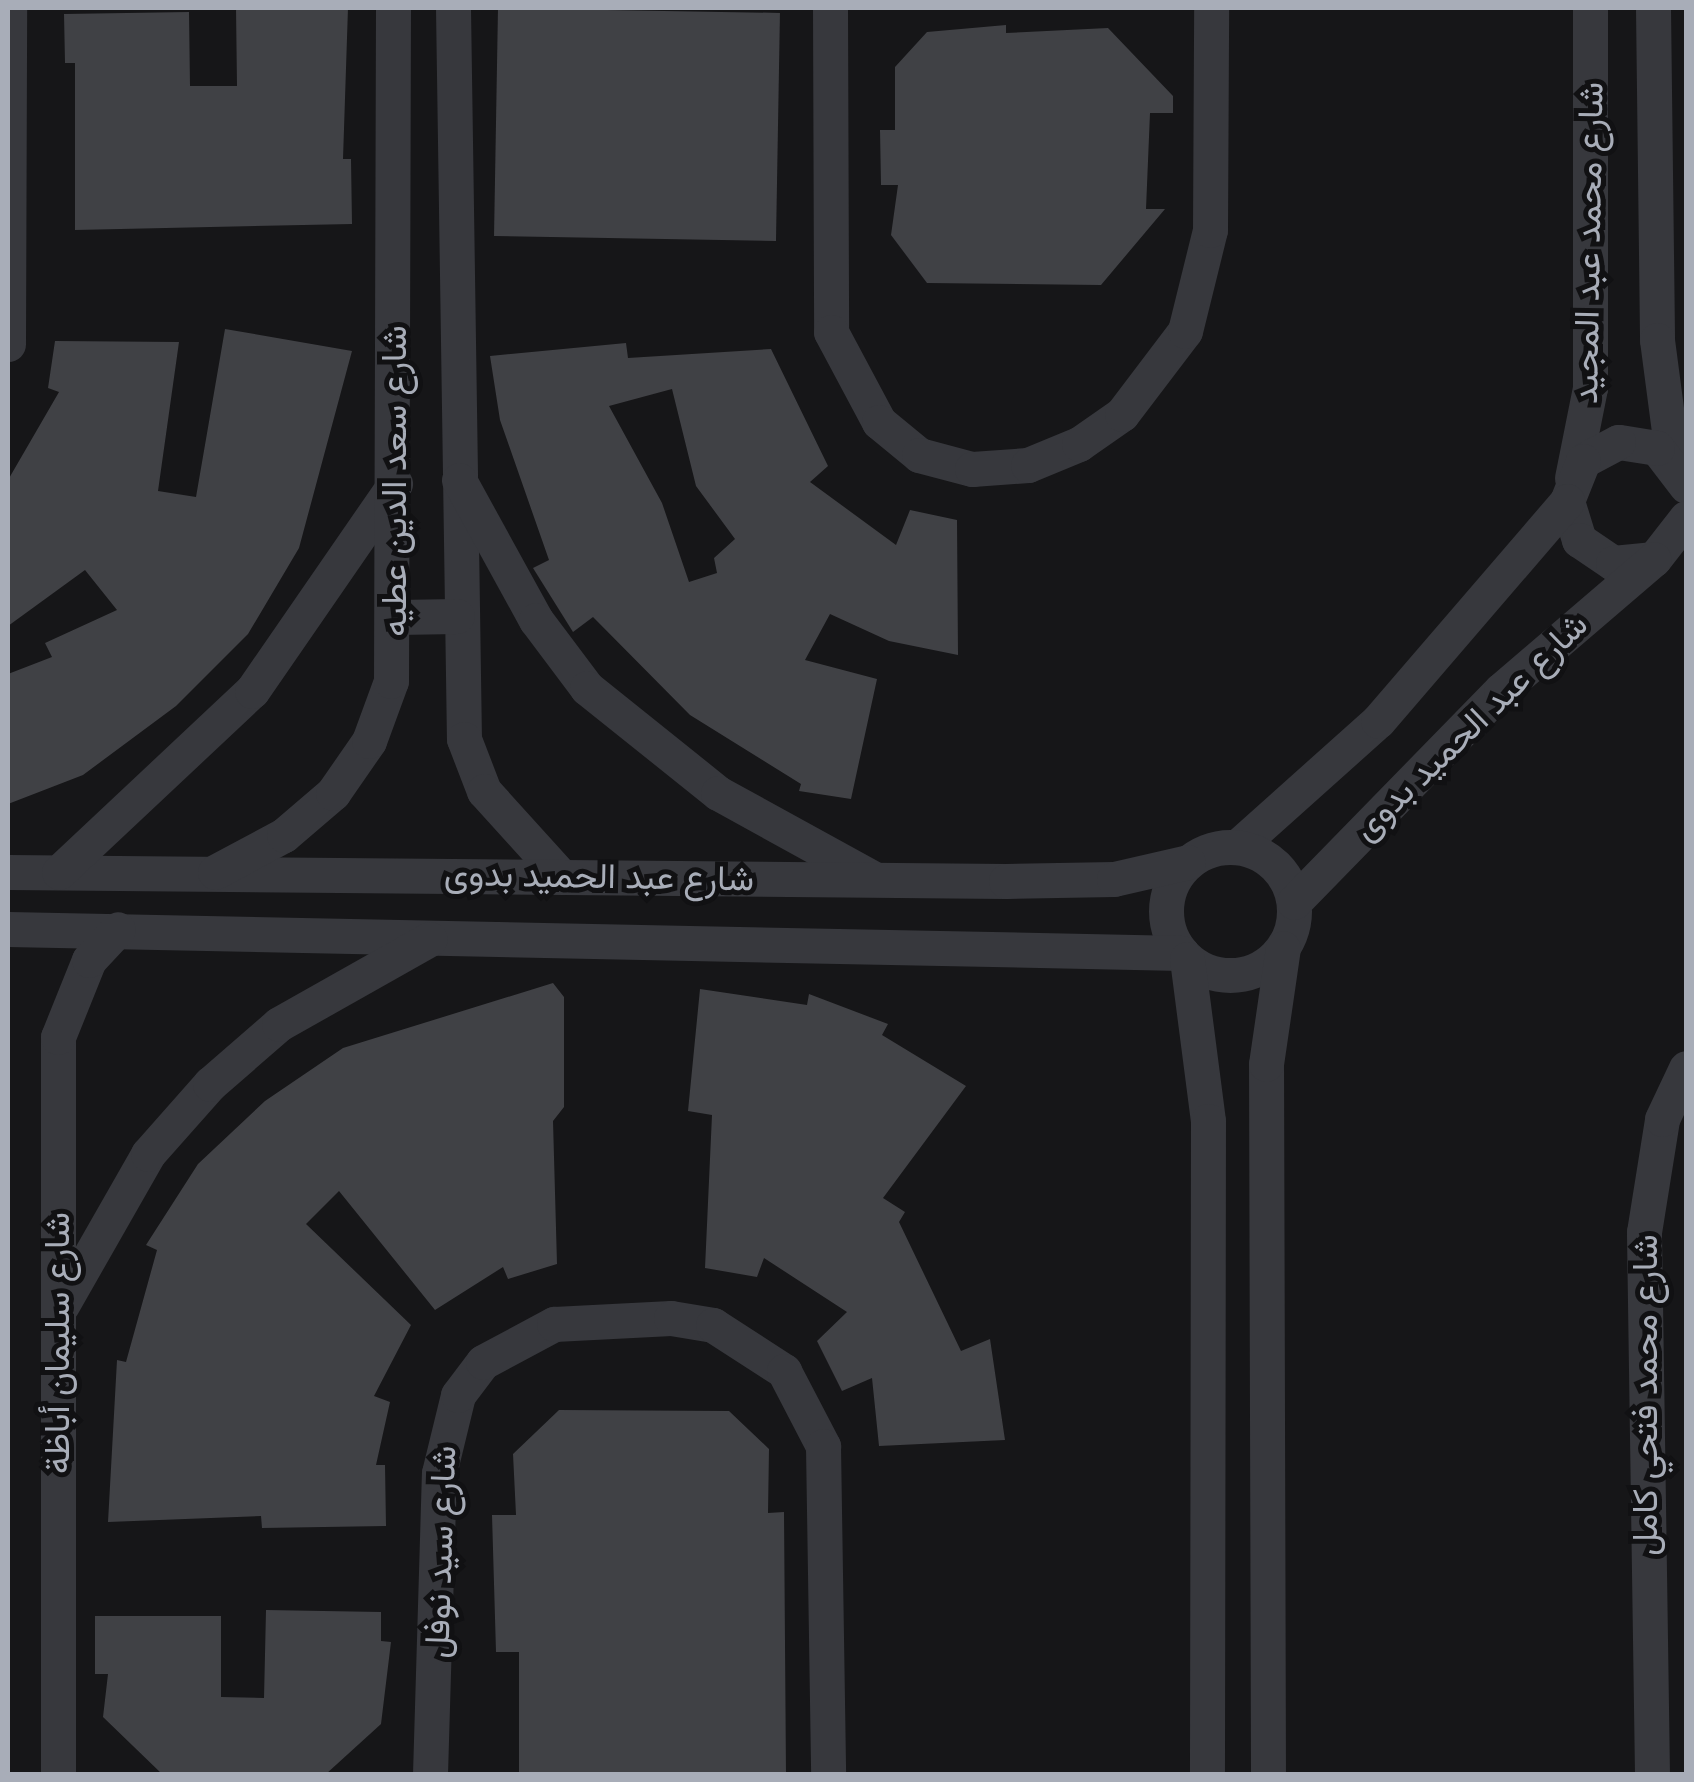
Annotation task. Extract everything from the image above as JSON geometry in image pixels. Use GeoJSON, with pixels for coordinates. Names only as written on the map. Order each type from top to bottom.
{"type":"FeatureCollection","features":[{"type":"Feature","properties":{"kind":"street"},"geometry":{"type":"LineString","coordinates":[[8,344],[9,8]]}},
{"type":"Feature","properties":{"kind":"street","name":"شارع سعد الدين عطيه"},"geometry":{"type":"LineString","coordinates":[[212,874],[284,835],[333,794],[386,696],[397,616],[393,8]]}},
{"type":"Feature","properties":{"kind":"street","name":"شارع سعد الدين عطيه"},"geometry":{"type":"LineString","coordinates":[[453,8],[457,616],[464,739],[484,790],[560,874]]}},
{"type":"Feature","properties":{"kind":"street"},"geometry":{"type":"LineString","coordinates":[[830,8],[831,332],[879,422],[918,455],[972,470],[1028,466],[1079,444],[1122,414],[1185,331],[1210,230],[1211,8]]}},
{"type":"Feature","properties":{"kind":"street","name":"شارع محمد عبد المجيد"},"geometry":{"type":"LineString","coordinates":[[1569,490],[1590,388],[1590,8]]}},
{"type":"Feature","properties":{"kind":"street","name":"شارع محمد عبد المجيد"},"geometry":{"type":"LineString","coordinates":[[1653,8],[1657,353],[1681,472]]}},
{"type":"Feature","properties":{"kind":"street","name":"شارع عبد الحميد بدوى"},"geometry":{"type":"LineString","coordinates":[[1237,846],[1378,721],[1569,490],[1618,442],[1681,472]]}},
{"type":"Feature","properties":{"kind":"street"},"geometry":{"type":"LineString","coordinates":[[456,476],[536,620],[587,688],[718,793],[876,880]]}},
{"type":"Feature","properties":{"kind":"street"},"geometry":{"type":"LineString","coordinates":[[59,872],[252,691],[396,483]]}},
{"type":"Feature","properties":{"kind":"street"},"geometry":{"type":"LineString","coordinates":[[1569,490],[1594,554],[1674,543]]}},
{"type":"Feature","properties":{"kind":"street","name":"شارع عبد الحميد بدوى"},"geometry":{"type":"LineString","coordinates":[[1294,902],[1500,690],[1674,543]]}},
{"type":"Feature","properties":{"kind":"street"},"geometry":{"type":"LineString","coordinates":[[397,616],[457,616]]}},
{"type":"Feature","properties":{"kind":"street"},"geometry":{"type":"LineString","coordinates":[[1207,1774],[1208,1122],[1184,956],[1166,916],[1188,862],[1237,846],[1275,864],[1294,902],[1282,948],[1266,1064],[1268,1774]]}},
{"type":"Feature","properties":{"kind":"street","name":"شارع عبد الحميد بدوى"},"geometry":{"type":"LineString","coordinates":[[8,872],[1114,880],[1188,862]]}},
{"type":"Feature","properties":{"kind":"street","name":"شارع سليمان أباظة"},"geometry":{"type":"LineString","coordinates":[[58,1774],[58,1037],[76,984],[118,929]]}},
{"type":"Feature","properties":{"kind":"street","name":"شارع عبد الحميد بدوى"},"geometry":{"type":"LineString","coordinates":[[8,930],[441,934],[1184,956]]}},
{"type":"Feature","properties":{"kind":"street"},"geometry":{"type":"LineString","coordinates":[[57,1314],[97,1231],[210,1084],[295,1014],[441,934]]}},
{"type":"Feature","properties":{"kind":"street"},"geometry":{"type":"LineString","coordinates":[[1184,956],[1237,975],[1282,948]]}},
{"type":"Feature","properties":{"kind":"street","name":"شارع محمد فتحي كامل"},"geometry":{"type":"LineString","coordinates":[[1652,1774],[1646,1730],[1648,1174],[1686,1068]]}},
{"type":"Feature","properties":{"kind":"street","name":"شارع سيد نوفل"},"geometry":{"type":"LineString","coordinates":[[434,1770],[440,1473],[458,1395],[494,1354],[554,1324],[670,1318],[712,1325],[784,1371],[823,1446],[826,1770]]}},
{"type":"Feature","properties":{"kind":"street","name":"شارع محمد فتحي كامل"},"geometry":{"type":"LineString","coordinates":[[1638,1774],[1646,1730]]}},
{"type":"Feature","properties":{"kind":"building"},"geometry":{"type":"Polygon","coordinates":[[[236,8],[348,8],[343,159],[351,159],[352,224],[75,230],[75,63],[65,63],[64,14],[189,12],[190,86],[237,86],[236,8]]]}},
{"type":"Feature","properties":{"kind":"building"},"geometry":{"type":"Polygon","coordinates":[[[498,8],[780,13],[776,241],[494,236],[498,8]]]}},
{"type":"Feature","properties":{"kind":"building"},"geometry":{"type":"Polygon","coordinates":[[[1006,25],[1006,33],[1108,28],[1173,96],[1173,113],[1150,113],[1146,209],[1165,209],[1101,285],[927,283],[891,235],[898,185],[881,185],[880,130],[895,130],[895,67],[927,32],[1006,25]]]}},
{"type":"Feature","properties":{"kind":"building"},"geometry":{"type":"Polygon","coordinates":[[[225,329],[352,351],[299,548],[248,634],[176,706],[83,775],[8,804],[8,674],[52,657],[45,643],[117,610],[85,570],[8,626],[8,480],[59,392],[48,388],[55,341],[179,342],[158,491],[196,497],[225,329]]]}},
{"type":"Feature","properties":{"kind":"building"},"geometry":{"type":"Polygon","coordinates":[[[626,343],[628,358],[771,349],[828,466],[810,482],[896,545],[910,510],[957,520],[958,655],[889,641],[830,614],[805,660],[877,679],[851,799],[799,791],[801,784],[690,715],[593,617],[573,632],[533,568],[549,560],[500,420],[490,356],[626,343]],[[672,389],[609,406],[662,503],[689,582],[717,573],[714,558],[735,539],[696,486],[672,389]]]}},
{"type":"Feature","properties":{"kind":"building"},"geometry":{"type":"Polygon","coordinates":[[[553,983],[564,997],[564,1107],[553,1121],[557,1264],[508,1279],[503,1267],[435,1310],[339,1191],[306,1224],[411,1325],[374,1396],[390,1402],[376,1465],[385,1465],[386,1526],[262,1528],[261,1516],[108,1522],[117,1360],[126,1362],[157,1250],[146,1245],[198,1164],[265,1101],[343,1048],[553,983]]]}},
{"type":"Feature","properties":{"kind":"building"},"geometry":{"type":"Polygon","coordinates":[[[700,989],[807,1005],[809,994],[888,1024],[882,1035],[966,1086],[883,1198],[905,1212],[899,1222],[961,1351],[990,1339],[1005,1440],[879,1446],[872,1378],[842,1391],[817,1341],[847,1312],[764,1258],[757,1277],[705,1268],[712,1115],[688,1111],[700,989]]]}},
{"type":"Feature","properties":{"kind":"building"},"geometry":{"type":"Polygon","coordinates":[[[559,1410],[729,1411],[769,1449],[768,1513],[784,1512],[786,1774],[519,1774],[519,1652],[496,1652],[492,1515],[516,1515],[513,1454],[559,1410]]]}},
{"type":"Feature","properties":{"kind":"building"},"geometry":{"type":"Polygon","coordinates":[[[266,1610],[381,1612],[381,1641],[391,1642],[381,1724],[326,1774],[162,1774],[103,1717],[108,1674],[95,1674],[95,1616],[221,1616],[221,1697],[264,1698],[266,1610]]]}}]}
